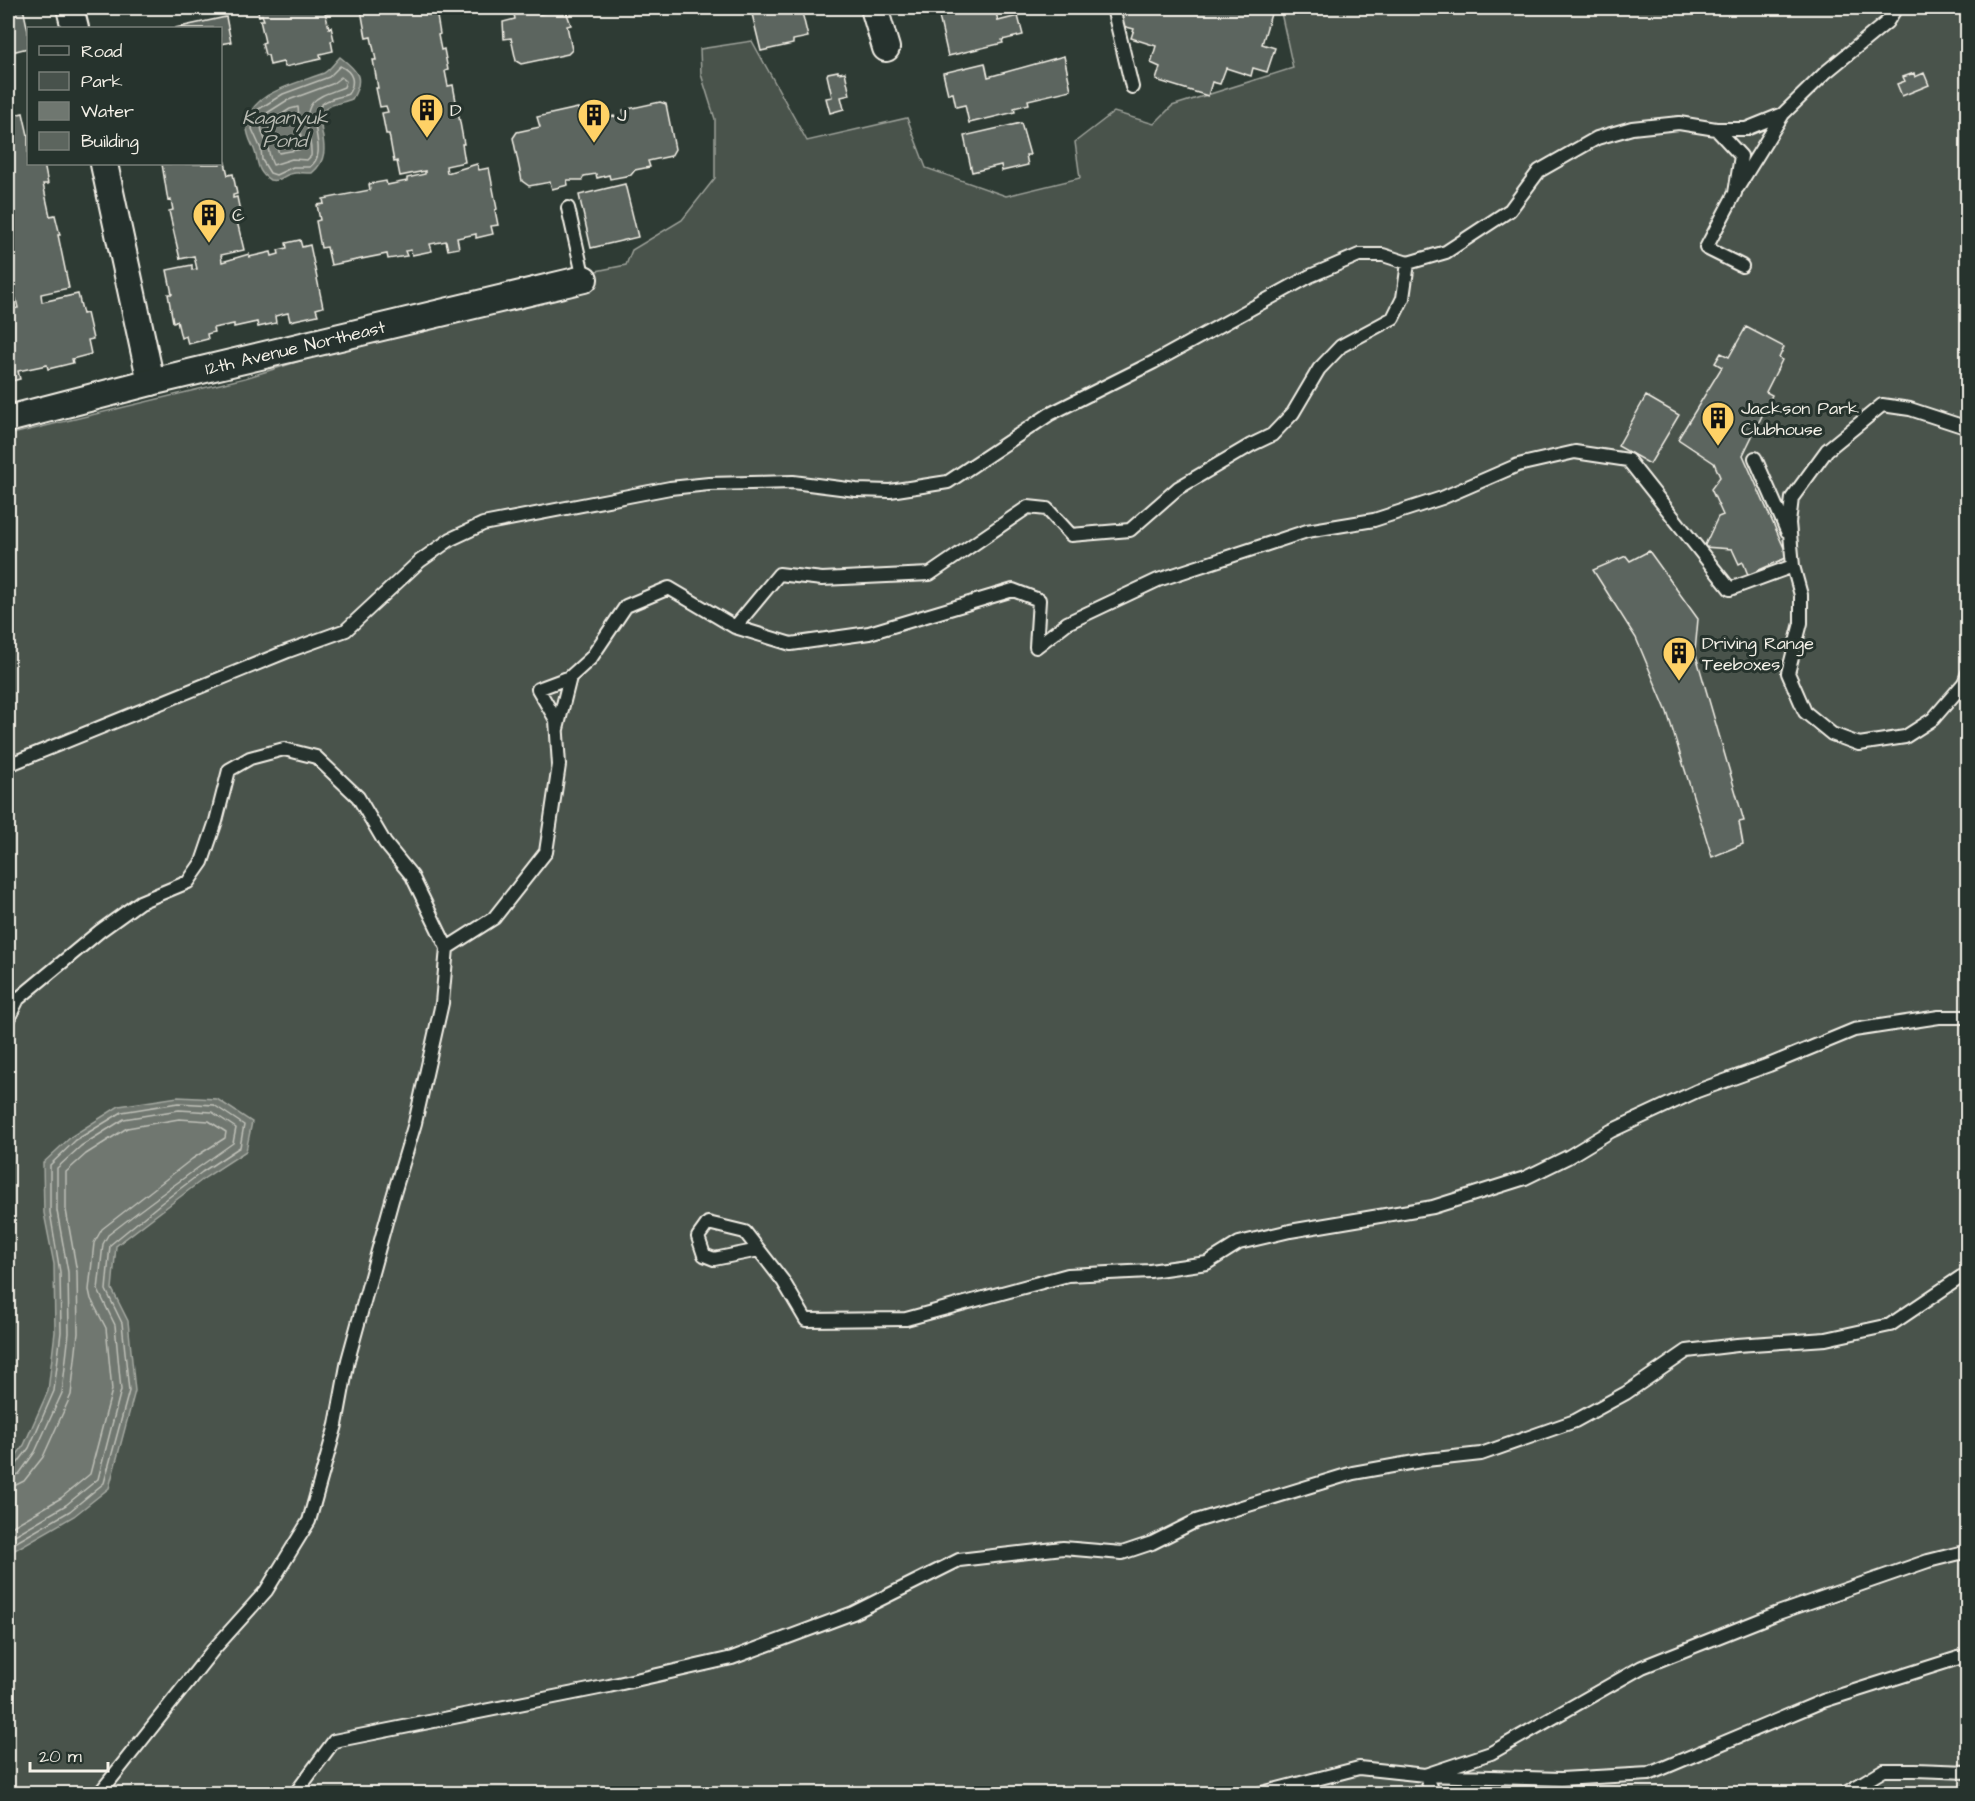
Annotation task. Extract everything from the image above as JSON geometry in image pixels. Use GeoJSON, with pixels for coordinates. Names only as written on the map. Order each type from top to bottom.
{"type":"FeatureCollection","features":[{"type":"Feature","properties":{"kind":"street"},"geometry":{"type":"LineString","coordinates":[[70,8],[75,27]]}},
{"type":"Feature","properties":{"kind":"street"},"geometry":{"type":"LineString","coordinates":[[874,8],[886,48]]}},
{"type":"Feature","properties":{"kind":"street"},"geometry":{"type":"LineString","coordinates":[[104,165],[151,382]]}},
{"type":"Feature","properties":{"kind":"street","name":"12th Avenue Northeast"},"geometry":{"type":"LineString","coordinates":[[8,419],[151,382],[584,279]]}},
{"type":"Feature","properties":{"kind":"lane"},"geometry":{"type":"LineString","coordinates":[[1113,8],[1132,87]]}},
{"type":"Feature","properties":{"kind":"lane"},"geometry":{"type":"LineString","coordinates":[[1742,266],[1706,248],[1735,193],[1783,114],[1826,72],[1887,22],[1896,8]]}},
{"type":"Feature","properties":{"kind":"lane"},"geometry":{"type":"LineString","coordinates":[[8,765],[266,659],[346,630],[420,561],[451,540],[483,524],[670,488],[709,484],[793,482],[856,490],[890,491],[948,482],[1050,414],[1154,362],[1310,276],[1359,255],[1383,255],[1408,263],[1446,252],[1509,210],[1539,171],[1598,138],[1632,128],[1678,123],[1716,129],[1746,129],[1783,114]]}},
{"type":"Feature","properties":{"kind":"lane"},"geometry":{"type":"LineString","coordinates":[[1716,129],[1741,156],[1735,193]]}},
{"type":"Feature","properties":{"kind":"lane"},"geometry":{"type":"LineString","coordinates":[[568,207],[584,279]]}},
{"type":"Feature","properties":{"kind":"lane"},"geometry":{"type":"LineString","coordinates":[[735,627],[779,574],[822,579],[930,574],[1028,507],[1047,509],[1071,535],[1130,530],[1178,488],[1272,435],[1293,413],[1319,369],[1341,346],[1393,318],[1403,298],[1408,263]]}},
{"type":"Feature","properties":{"kind":"lane"},"geometry":{"type":"LineString","coordinates":[[1968,428],[1910,409],[1882,405],[1827,450],[1792,498],[1789,522],[1793,566],[1801,595],[1801,623],[1788,673],[1805,712],[1832,734],[1859,744],[1905,737],[1933,719],[1964,683],[1968,672]]}},
{"type":"Feature","properties":{"kind":"lane"},"geometry":{"type":"LineString","coordinates":[[447,948],[494,918],[546,852],[559,765],[556,720],[538,689],[570,677],[591,658],[626,606],[669,588],[735,627],[791,644],[869,633],[1013,590],[1039,600],[1036,647],[1067,623],[1158,580],[1307,531],[1374,520],[1442,498],[1518,465],[1575,452],[1629,460],[1730,589],[1793,566]]}},
{"type":"Feature","properties":{"kind":"lane"},"geometry":{"type":"LineString","coordinates":[[1755,458],[1791,539]]}},
{"type":"Feature","properties":{"kind":"lane"},"geometry":{"type":"LineString","coordinates":[[556,729],[570,677]]}},
{"type":"Feature","properties":{"kind":"lane"},"geometry":{"type":"LineString","coordinates":[[8,1019],[18,999],[100,932],[140,902],[188,882],[202,862],[216,821],[229,770],[250,758],[285,749],[316,757],[358,797],[385,843],[412,876],[447,948],[442,1002],[415,1122],[348,1360],[336,1425],[309,1521],[266,1591],[213,1650],[99,1794]]}},
{"type":"Feature","properties":{"kind":"lane"},"geometry":{"type":"LineString","coordinates":[[759,1250],[714,1259],[705,1255],[698,1237],[708,1223],[745,1232],[759,1250],[783,1281],[806,1320],[906,1318],[1068,1275],[1150,1271],[1207,1263],[1239,1243],[1290,1231],[1433,1207],[1525,1178],[1568,1157],[1611,1131],[1697,1091],[1854,1030],[1939,1017],[1968,1017]]}},
{"type":"Feature","properties":{"kind":"lane"},"geometry":{"type":"LineString","coordinates":[[295,1794],[334,1742],[609,1686],[732,1658],[853,1614],[959,1560],[1063,1548],[1122,1553],[1152,1543],[1196,1521],[1353,1473],[1426,1460],[1481,1454],[1575,1421],[1626,1393],[1687,1352],[1737,1345],[1826,1339],[1890,1325],[1961,1277],[1968,1276]]}},
{"type":"Feature","properties":{"kind":"lane"},"geometry":{"type":"LineString","coordinates":[[1425,1775],[1491,1753],[1642,1667],[1778,1613],[1928,1561],[1968,1551]]}},
{"type":"Feature","properties":{"kind":"lane"},"geometry":{"type":"LineString","coordinates":[[1258,1794],[1359,1768],[1425,1775],[1562,1779],[1649,1774],[1823,1701],[1968,1655]]}},
{"type":"Feature","properties":{"kind":"lane"},"geometry":{"type":"LineString","coordinates":[[1844,1794],[1884,1770],[1966,1772]]}},
{"type":"Feature","properties":{"kind":"lane"},"geometry":{"type":"LineString","coordinates":[[1425,1775],[1433,1794]]}},
{"type":"Feature","properties":{"kind":"green space"},"geometry":{"type":"Polygon","coordinates":[[[1280,8],[1967,8],[1967,1793],[8,1793],[8,435],[245,378],[576,275],[626,265],[632,250],[682,220],[715,178],[715,119],[701,74],[700,49],[752,41],[807,141],[907,118],[926,168],[1006,196],[1080,178],[1075,142],[1114,112],[1154,124],[1172,106],[1293,68],[1280,8]]]}},
{"type":"Feature","properties":{"kind":"water","name":"Kaganyuk Pond"},"geometry":{"type":"Polygon","coordinates":[[[340,57],[358,75],[358,86],[352,99],[332,105],[323,111],[321,126],[324,154],[320,164],[312,173],[293,173],[279,180],[270,180],[260,170],[248,136],[249,115],[264,98],[288,86],[324,73],[340,57]]]}},
{"type":"Feature","properties":{"kind":"water"},"geometry":{"type":"Polygon","coordinates":[[[178,1097],[217,1099],[252,1122],[246,1151],[206,1177],[116,1246],[112,1289],[128,1321],[135,1391],[109,1488],[74,1516],[8,1554],[8,1467],[24,1445],[48,1391],[55,1332],[54,1264],[44,1213],[43,1163],[72,1136],[119,1106],[178,1097]]]}},
{"type":"Feature","properties":{"kind":"building"},"geometry":{"type":"Polygon","coordinates":[[[8,8],[23,8],[27,27],[27,48],[8,53],[8,8]]]}},
{"type":"Feature","properties":{"kind":"building"},"geometry":{"type":"Polygon","coordinates":[[[257,8],[324,8],[334,40],[331,41],[333,51],[320,54],[321,59],[285,67],[283,62],[270,65],[262,43],[265,42],[260,20],[264,20],[262,15],[259,16],[257,8]]]}},
{"type":"Feature","properties":{"kind":"building","name":"D"},"geometry":{"type":"Polygon","coordinates":[[[366,8],[438,8],[436,11],[440,34],[438,35],[441,50],[444,49],[448,86],[453,85],[465,162],[446,166],[447,173],[477,164],[479,170],[489,168],[498,225],[491,226],[493,234],[476,238],[476,234],[457,238],[459,248],[448,250],[446,241],[430,244],[432,251],[412,255],[411,250],[405,251],[407,256],[388,259],[387,254],[331,265],[327,247],[321,248],[316,221],[320,220],[317,205],[324,204],[323,199],[370,190],[369,184],[386,181],[387,185],[425,174],[425,171],[400,176],[397,161],[394,162],[389,134],[386,134],[382,113],[388,112],[386,106],[380,107],[373,60],[376,60],[371,37],[366,38],[361,10],[366,8]]]}},
{"type":"Feature","properties":{"kind":"building"},"geometry":{"type":"Polygon","coordinates":[[[485,8],[507,8],[490,11],[485,8]]]}},
{"type":"Feature","properties":{"kind":"building"},"geometry":{"type":"Polygon","coordinates":[[[507,8],[539,8],[540,14],[565,8],[571,25],[567,26],[572,50],[568,54],[521,64],[516,61],[511,38],[504,39],[503,22],[515,19],[514,14],[508,12],[507,8]]]}},
{"type":"Feature","properties":{"kind":"building"},"geometry":{"type":"Polygon","coordinates":[[[769,8],[801,8],[808,37],[793,40],[793,44],[761,51],[752,14],[769,11],[769,8]]]}},
{"type":"Feature","properties":{"kind":"building"},"geometry":{"type":"Polygon","coordinates":[[[957,8],[995,8],[998,21],[1018,16],[1023,35],[1002,40],[1003,43],[948,56],[938,12],[957,8]]]}},
{"type":"Feature","properties":{"kind":"building"},"geometry":{"type":"Polygon","coordinates":[[[1125,8],[1231,8],[1249,13],[1251,8],[1271,14],[1262,44],[1275,48],[1267,72],[1253,68],[1251,76],[1226,68],[1220,84],[1212,82],[1208,96],[1156,80],[1160,67],[1151,63],[1156,46],[1131,38],[1134,29],[1119,25],[1125,8]]]}},
{"type":"Feature","properties":{"kind":"building"},"geometry":{"type":"Polygon","coordinates":[[[226,17],[231,42],[222,44],[222,27],[180,27],[226,17]]]}},
{"type":"Feature","properties":{"kind":"building"},"geometry":{"type":"Polygon","coordinates":[[[1064,56],[1071,90],[1028,100],[1029,104],[1014,108],[1015,112],[969,123],[965,105],[956,107],[953,93],[948,94],[943,73],[985,63],[988,77],[1064,56]]]}},
{"type":"Feature","properties":{"kind":"building"},"geometry":{"type":"Polygon","coordinates":[[[838,71],[838,73],[845,72],[850,95],[841,97],[844,109],[830,113],[826,98],[832,97],[827,75],[838,71]]]}},
{"type":"Feature","properties":{"kind":"building"},"geometry":{"type":"Polygon","coordinates":[[[1914,73],[1915,77],[1924,73],[1929,85],[1902,96],[1897,84],[1905,81],[1903,77],[1914,73]]]}},
{"type":"Feature","properties":{"kind":"building","name":"J"},"geometry":{"type":"Polygon","coordinates":[[[660,102],[666,104],[675,149],[671,156],[648,161],[650,167],[635,170],[631,175],[610,179],[609,175],[597,178],[596,174],[584,176],[582,180],[567,180],[568,185],[552,189],[550,182],[529,186],[522,181],[513,138],[517,132],[540,127],[537,117],[578,108],[580,117],[607,111],[609,117],[618,118],[624,116],[623,110],[660,102]]]}},
{"type":"Feature","properties":{"kind":"building"},"geometry":{"type":"Polygon","coordinates":[[[8,112],[10,116],[23,113],[27,131],[27,165],[44,165],[48,184],[43,184],[50,216],[55,215],[60,235],[58,235],[69,288],[41,294],[42,302],[78,294],[83,314],[87,313],[93,339],[88,340],[91,354],[72,359],[73,363],[48,369],[47,365],[18,371],[20,379],[8,382],[8,310],[18,308],[16,299],[8,301],[8,112]]]}},
{"type":"Feature","properties":{"kind":"building"},"geometry":{"type":"Polygon","coordinates":[[[1021,123],[1030,155],[1026,155],[1028,165],[1002,171],[1001,165],[972,172],[964,136],[1021,123]]]}},
{"type":"Feature","properties":{"kind":"building","name":"C"},"geometry":{"type":"Polygon","coordinates":[[[222,150],[228,175],[233,174],[237,194],[233,195],[233,198],[237,197],[241,216],[236,217],[244,250],[221,255],[222,262],[249,254],[249,257],[271,252],[272,256],[279,254],[278,250],[287,248],[286,243],[300,240],[302,247],[310,245],[323,307],[316,309],[318,315],[290,321],[288,313],[275,316],[276,323],[258,327],[257,322],[234,327],[234,324],[213,328],[214,332],[207,334],[208,339],[188,344],[186,336],[181,338],[177,321],[173,322],[168,294],[172,294],[167,270],[192,265],[192,270],[197,269],[194,256],[180,259],[169,211],[173,210],[171,200],[168,201],[162,165],[222,165],[222,150]]]}},
{"type":"Feature","properties":{"kind":"building"},"geometry":{"type":"Polygon","coordinates":[[[625,184],[638,237],[591,248],[579,195],[625,184]]]}},
{"type":"Feature","properties":{"kind":"building","name":"Jackson Park Clubhouse"},"geometry":{"type":"Polygon","coordinates":[[[1746,327],[1784,347],[1779,358],[1782,360],[1766,392],[1772,395],[1743,455],[1788,557],[1748,575],[1743,562],[1739,564],[1732,549],[1704,547],[1718,517],[1723,515],[1711,489],[1720,477],[1714,463],[1678,439],[1722,367],[1715,363],[1721,353],[1729,357],[1746,327]]]}},
{"type":"Feature","properties":{"kind":"building"},"geometry":{"type":"Polygon","coordinates":[[[1646,396],[1679,415],[1650,464],[1618,446],[1646,396]]]}},
{"type":"Feature","properties":{"kind":"building","name":"Driving Range Teeboxes"},"geometry":{"type":"Polygon","coordinates":[[[1649,551],[1698,619],[1695,652],[1744,821],[1739,822],[1743,844],[1712,857],[1667,712],[1636,638],[1593,570],[1626,556],[1630,561],[1649,551]]]}},
{"type":"Feature","properties":{"kind":"waterway"},"geometry":{"type":"LineString","coordinates":[[1964,1794],[1968,1789]]}},
{"type":"Feature","properties":{"kind":"place","name":"D"},"geometry":{"type":"Point","coordinates":[427,139]}},
{"type":"Feature","properties":{"kind":"place","name":"J"},"geometry":{"type":"Point","coordinates":[594,144]}},
{"type":"Feature","properties":{"kind":"place","name":"C"},"geometry":{"type":"Point","coordinates":[209,244]}},
{"type":"Feature","properties":{"kind":"place","name":"Jackson Park Clubhouse"},"geometry":{"type":"Point","coordinates":[1718,447]}},
{"type":"Feature","properties":{"kind":"place","name":"Driving Range Teeboxes"},"geometry":{"type":"Point","coordinates":[1679,682]}}]}
